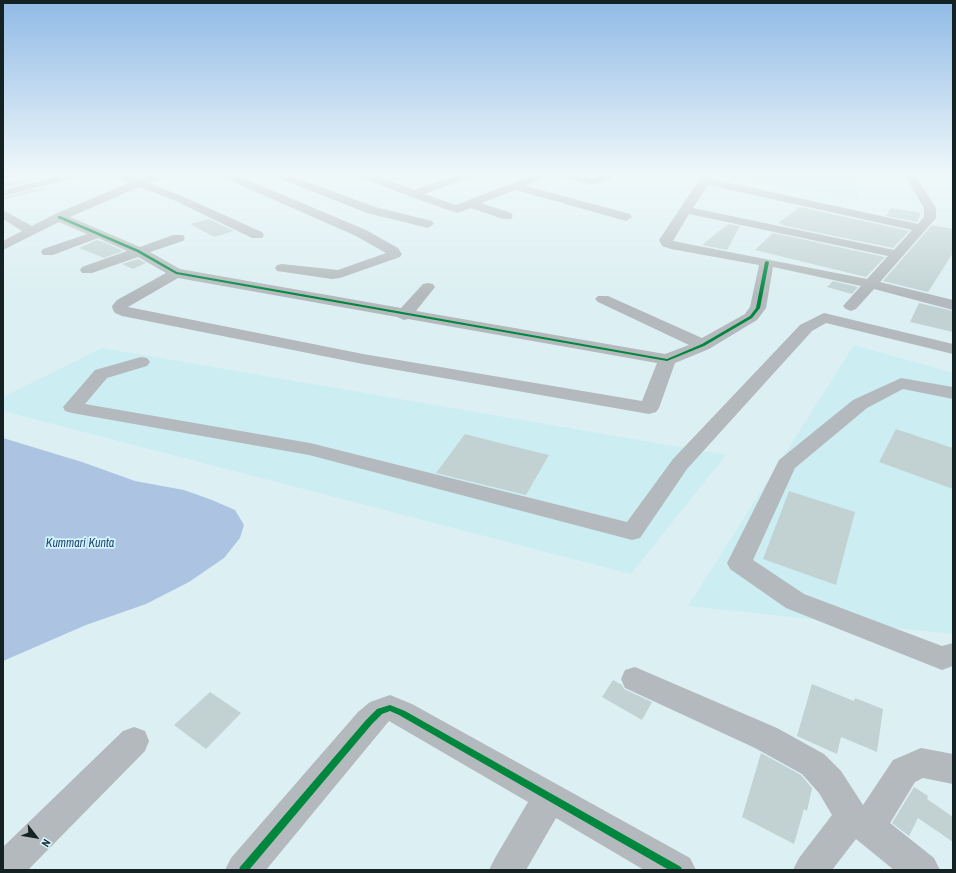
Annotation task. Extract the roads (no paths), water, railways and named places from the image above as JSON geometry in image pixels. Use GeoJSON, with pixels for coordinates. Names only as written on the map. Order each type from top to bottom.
{"type":"FeatureCollection","features":[{"type":"Feature","properties":{"kind":"street"},"geometry":{"type":"LineString","coordinates":[[4,215],[32,232]]}},
{"type":"Feature","properties":{"kind":"street"},"geometry":{"type":"LineString","coordinates":[[3,246],[66,215]]}},
{"type":"Feature","properties":{"kind":"street"},"geometry":{"type":"LineString","coordinates":[[213,215],[258,235]]}},
{"type":"Feature","properties":{"kind":"street"},"geometry":{"type":"LineString","coordinates":[[282,268],[332,275],[340,274],[395,254],[393,250],[361,233],[319,215]]}},
{"type":"Feature","properties":{"kind":"street"},"geometry":{"type":"LineString","coordinates":[[390,215],[428,224]]}},
{"type":"Feature","properties":{"kind":"street"},"geometry":{"type":"LineString","coordinates":[[618,215],[626,217]]}},
{"type":"Feature","properties":{"kind":"street"},"geometry":{"type":"LineString","coordinates":[[683,215],[666,240],[667,243],[871,284],[953,304]]}},
{"type":"Feature","properties":{"kind":"street"},"geometry":{"type":"LineString","coordinates":[[711,215],[896,254]]}},
{"type":"Feature","properties":{"kind":"street"},"geometry":{"type":"LineString","coordinates":[[860,215],[920,228]]}},
{"type":"Feature","properties":{"kind":"street"},"geometry":{"type":"LineString","coordinates":[[851,306],[896,254],[930,218],[930,215]]}},
{"type":"Feature","properties":{"kind":"street"},"geometry":{"type":"LineString","coordinates":[[59,218],[138,251],[176,273],[404,315],[667,360],[703,345],[751,317],[758,308],[767,262]]}},
{"type":"Feature","properties":{"kind":"street"},"geometry":{"type":"LineString","coordinates":[[48,252],[98,234]]}},
{"type":"Feature","properties":{"kind":"street"},"geometry":{"type":"LineString","coordinates":[[86,270],[178,238]]}},
{"type":"Feature","properties":{"kind":"street"},"geometry":{"type":"LineString","coordinates":[[176,273],[122,303],[120,306],[121,310],[128,313],[363,359],[649,408],[667,360]]}},
{"type":"Feature","properties":{"kind":"street"},"geometry":{"type":"LineString","coordinates":[[404,315],[428,287]]}},
{"type":"Feature","properties":{"kind":"street"},"geometry":{"type":"LineString","coordinates":[[603,299],[703,345]]}},
{"type":"Feature","properties":{"kind":"street"},"geometry":{"type":"LineString","coordinates":[[141,362],[101,374],[72,407],[310,449],[632,532],[680,464],[806,328],[824,318],[953,349]]}},
{"type":"Feature","properties":{"kind":"street"},"geometry":{"type":"LineString","coordinates":[[953,393],[901,383],[860,404],[786,465],[739,563],[795,601],[942,658],[953,654]]}},
{"type":"Feature","properties":{"kind":"street"},"geometry":{"type":"LineString","coordinates":[[635,679],[766,738],[812,764],[830,782],[860,822],[922,870]]}},
{"type":"Feature","properties":{"kind":"street"},"geometry":{"type":"LineString","coordinates":[[243,870],[369,722],[380,710],[390,708],[402,713],[678,870]]}},
{"type":"Feature","properties":{"kind":"street"},"geometry":{"type":"LineString","coordinates":[[4,870],[134,741]]}},
{"type":"Feature","properties":{"kind":"street"},"geometry":{"type":"LineString","coordinates":[[811,870],[860,822],[904,771],[921,762],[953,768]]}},
{"type":"Feature","properties":{"kind":"street"},"geometry":{"type":"LineString","coordinates":[[507,870],[550,797]]}},
{"type":"Feature","properties":{"kind":"water","name":"Kummari Kunta"},"geometry":{"type":"Polygon","coordinates":[[[3,438],[82,462],[135,481],[184,490],[212,500],[235,510],[244,525],[240,538],[224,558],[189,582],[146,604],[86,625],[3,661],[3,438]]]}}]}
